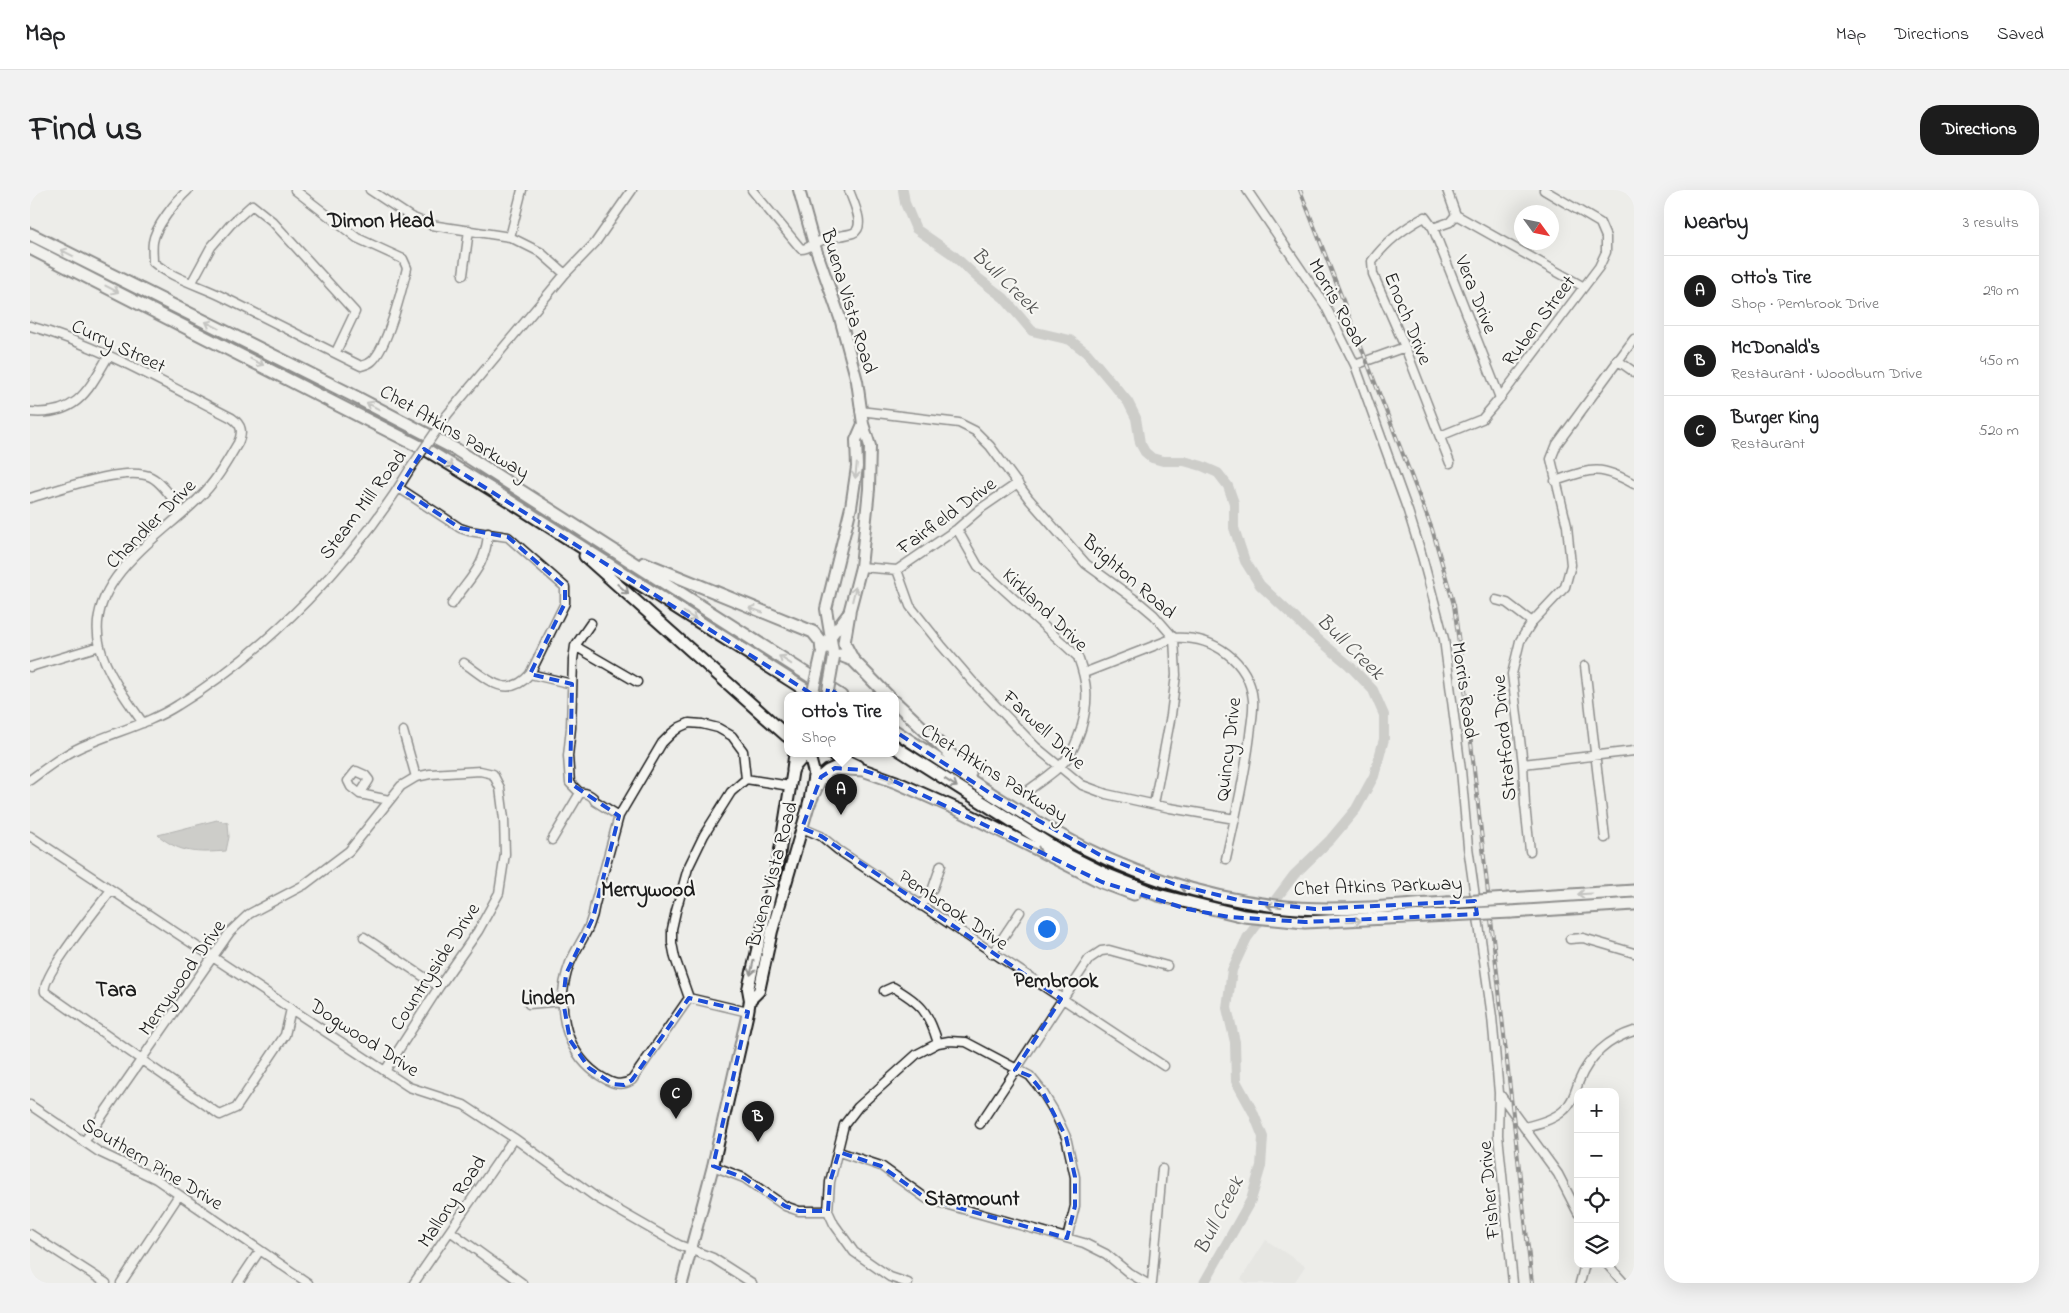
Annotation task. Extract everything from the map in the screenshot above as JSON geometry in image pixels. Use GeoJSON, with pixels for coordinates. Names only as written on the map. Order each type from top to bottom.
{"type":"FeatureCollection","features":[{"type":"Feature","properties":{"kind":"highway","name":"Chet Atkins Parkway"},"geometry":{"type":"LineString","coordinates":[[30,234],[457,450],[835,692]]}},
{"type":"Feature","properties":{"kind":"highway","name":"Chet Atkins Parkway"},"geometry":{"type":"LineString","coordinates":[[30,248],[430,452],[808,692]]}},
{"type":"Feature","properties":{"kind":"highway"},"geometry":{"type":"LineString","coordinates":[[559,515],[641,561],[813,632],[821,642],[822,652]]}},
{"type":"Feature","properties":{"kind":"highway"},"geometry":{"type":"LineString","coordinates":[[560,534],[784,733]]}},
{"type":"Feature","properties":{"kind":"highway"},"geometry":{"type":"LineString","coordinates":[[849,613],[844,643],[853,660],[884,692]]}},
{"type":"Feature","properties":{"kind":"highway"},"geometry":{"type":"LineString","coordinates":[[834,657],[840,655],[853,660]]}},
{"type":"Feature","properties":{"kind":"highway"},"geometry":{"type":"LineString","coordinates":[[899,706],[993,794]]}},
{"type":"Feature","properties":{"kind":"highway","name":"Chet Atkins Parkway"},"geometry":{"type":"LineString","coordinates":[[899,734],[1058,834],[1102,856],[1174,884],[1234,900],[1316,909],[1634,891]]}},
{"type":"Feature","properties":{"kind":"highway","name":"Chet Atkins Parkway"},"geometry":{"type":"LineString","coordinates":[[899,750],[1005,818],[1062,852],[1103,873],[1158,895],[1222,913],[1272,920],[1305,922],[1634,904]]}},
{"type":"Feature","properties":{"kind":"highway"},"geometry":{"type":"LineString","coordinates":[[793,769],[795,757]]}},
{"type":"Feature","properties":{"kind":"highway"},"geometry":{"type":"LineString","coordinates":[[838,757],[863,770],[896,782],[959,810],[1102,882],[1142,897],[1222,913]]}},
{"type":"Feature","properties":{"kind":"highway"},"geometry":{"type":"LineString","coordinates":[[809,804],[821,777],[828,771],[835,768],[863,770]]}},
{"type":"Feature","properties":{"kind":"main road","name":"Buena Vista Road"},"geometry":{"type":"LineString","coordinates":[[799,190],[814,244],[840,318],[857,381],[860,411],[870,446],[861,567],[849,613],[831,636],[822,652],[815,692]]}},
{"type":"Feature","properties":{"kind":"main road","name":"Buena Vista Road"},"geometry":{"type":"LineString","coordinates":[[828,692],[834,657],[826,609],[850,507],[857,467],[856,440],[863,424]]}},
{"type":"Feature","properties":{"kind":"main road","name":"Buena Vista Road"},"geometry":{"type":"LineString","coordinates":[[682,1283],[748,1012],[750,1000],[748,989],[779,856],[793,769],[805,757]]}},
{"type":"Feature","properties":{"kind":"main road","name":"Buena Vista Road"},"geometry":{"type":"LineString","coordinates":[[750,1000],[759,991],[772,931],[809,804],[814,773],[809,757]]}},
{"type":"Feature","properties":{"kind":"street"},"geometry":{"type":"LineString","coordinates":[[188,190],[178,199],[153,240],[153,262],[165,272],[192,282],[361,366],[371,362],[378,352],[398,304],[407,268],[403,259],[357,238],[295,190]]}},
{"type":"Feature","properties":{"kind":"street"},"geometry":{"type":"LineString","coordinates":[[370,190],[411,217],[431,225],[510,237],[540,252],[565,274]]}},
{"type":"Feature","properties":{"kind":"street"},"geometry":{"type":"LineString","coordinates":[[510,237],[522,190]]}},
{"type":"Feature","properties":{"kind":"street","name":"Steam Mill Road"},"geometry":{"type":"LineString","coordinates":[[30,780],[61,757],[86,744],[143,723],[184,701],[264,640],[352,552],[399,488],[446,415],[565,274],[595,242],[632,190]]}},
{"type":"Feature","properties":{"kind":"street"},"geometry":{"type":"LineString","coordinates":[[752,190],[801,249],[807,249],[824,239],[854,232],[859,227],[859,220],[849,190]]}},
{"type":"Feature","properties":{"kind":"street","name":"Morris Road"},"geometry":{"type":"LineString","coordinates":[[1247,190],[1325,305],[1355,365],[1408,510],[1422,556],[1444,640],[1461,770],[1468,847],[1492,1017],[1499,1094]]}},
{"type":"Feature","properties":{"kind":"street"},"geometry":{"type":"LineString","coordinates":[[1447,190],[1456,214],[1584,287]]}},
{"type":"Feature","properties":{"kind":"street","name":"Ruben Street"},"geometry":{"type":"LineString","coordinates":[[1440,436],[1482,419],[1584,287],[1606,252],[1606,237],[1600,222],[1544,190]]}},
{"type":"Feature","properties":{"kind":"street"},"geometry":{"type":"LineString","coordinates":[[192,282],[211,247],[231,224],[252,205],[272,221],[355,312],[336,352]]}},
{"type":"Feature","properties":{"kind":"street"},"geometry":{"type":"LineString","coordinates":[[1433,228],[1450,222],[1456,214]]}},
{"type":"Feature","properties":{"kind":"street","name":"Enoch Drive"},"geometry":{"type":"LineString","coordinates":[[1433,228],[1425,217],[1415,222],[1380,249],[1372,261],[1374,274],[1405,347],[1450,463]]}},
{"type":"Feature","properties":{"kind":"street","name":"Vera Drive"},"geometry":{"type":"LineString","coordinates":[[1433,228],[1500,398]]}},
{"type":"Feature","properties":{"kind":"street"},"geometry":{"type":"LineString","coordinates":[[463,275],[469,230]]}},
{"type":"Feature","properties":{"kind":"street","name":"Curry Street"},"geometry":{"type":"LineString","coordinates":[[30,326],[52,332],[109,355],[194,398]]}},
{"type":"Feature","properties":{"kind":"street","name":"Stratford Drive"},"geometry":{"type":"LineString","coordinates":[[1530,851],[1523,764],[1512,674],[1514,657],[1520,641],[1532,622],[1565,587],[1571,565],[1567,526],[1551,459],[1557,444],[1634,339]]}},
{"type":"Feature","properties":{"kind":"street"},"geometry":{"type":"LineString","coordinates":[[1355,365],[1405,347]]}},
{"type":"Feature","properties":{"kind":"street"},"geometry":{"type":"LineString","coordinates":[[30,412],[56,412],[69,407],[91,386],[109,355]]}},
{"type":"Feature","properties":{"kind":"street"},"geometry":{"type":"LineString","coordinates":[[1617,360],[1634,372]]}},
{"type":"Feature","properties":{"kind":"street","name":"Chandler Drive"},"geometry":{"type":"LineString","coordinates":[[143,723],[126,698],[100,646],[98,623],[100,606],[108,590],[137,554],[207,490],[229,458],[241,436],[238,422],[194,398]]}},
{"type":"Feature","properties":{"kind":"street","name":"Brighton Road"},"geometry":{"type":"LineString","coordinates":[[860,411],[959,423],[975,431],[990,446],[1029,499],[1086,564],[1141,604],[1154,615],[1174,638],[1176,675],[1171,715],[1154,804]]}},
{"type":"Feature","properties":{"kind":"street"},"geometry":{"type":"LineString","coordinates":[[1555,481],[1596,468],[1608,471],[1634,484]]}},
{"type":"Feature","properties":{"kind":"street"},"geometry":{"type":"LineString","coordinates":[[30,498],[105,477],[138,473],[152,478],[182,512]]}},
{"type":"Feature","properties":{"kind":"street","name":"Fairfield Drive"},"geometry":{"type":"LineString","coordinates":[[861,567],[898,570],[1018,483]]}},
{"type":"Feature","properties":{"kind":"street"},"geometry":{"type":"LineString","coordinates":[[399,488],[460,528],[508,537],[565,587],[565,603],[530,674],[522,683],[512,687],[500,687],[464,663]]}},
{"type":"Feature","properties":{"kind":"street","name":"Kirkland Drive"},"geometry":{"type":"LineString","coordinates":[[957,529],[978,566],[1078,657],[1084,673],[1087,689],[1085,714],[1078,738],[1068,757],[1030,789]]}},
{"type":"Feature","properties":{"kind":"street"},"geometry":{"type":"LineString","coordinates":[[452,604],[483,560],[487,550],[488,533]]}},
{"type":"Feature","properties":{"kind":"street","name":"Farwell Drive"},"geometry":{"type":"LineString","coordinates":[[898,570],[910,606],[973,682],[1036,747],[1082,785],[1106,794],[1235,819]]}},
{"type":"Feature","properties":{"kind":"street"},"geometry":{"type":"LineString","coordinates":[[1496,600],[1507,603],[1532,622]]}},
{"type":"Feature","properties":{"kind":"street"},"geometry":{"type":"LineString","coordinates":[[591,623],[576,646],[568,756],[570,783],[580,792],[584,792],[594,798],[595,801],[619,816]]}},
{"type":"Feature","properties":{"kind":"street","name":"Quincy Drive"},"geometry":{"type":"LineString","coordinates":[[1084,673],[1174,638],[1196,638],[1208,642],[1220,649],[1242,669],[1249,683],[1253,702],[1250,736],[1226,859]]}},
{"type":"Feature","properties":{"kind":"street"},"geometry":{"type":"LineString","coordinates":[[30,668],[100,646]]}},
{"type":"Feature","properties":{"kind":"street"},"geometry":{"type":"LineString","coordinates":[[576,646],[637,682]]}},
{"type":"Feature","properties":{"kind":"street"},"geometry":{"type":"LineString","coordinates":[[1585,666],[1605,838]]}},
{"type":"Feature","properties":{"kind":"street"},"geometry":{"type":"LineString","coordinates":[[530,674],[572,684]]}},
{"type":"Feature","properties":{"kind":"street"},"geometry":{"type":"LineString","coordinates":[[689,998],[632,1080],[624,1085],[613,1084],[588,1068],[578,1056],[565,1029],[563,1001],[566,974],[593,918],[619,816],[662,743],[680,727],[689,724],[702,724],[718,728],[732,736],[743,751],[746,779]]}},
{"type":"Feature","properties":{"kind":"street"},"geometry":{"type":"LineString","coordinates":[[403,732],[416,777]]}},
{"type":"Feature","properties":{"kind":"street"},"geometry":{"type":"LineString","coordinates":[[1523,764],[1634,752]]}},
{"type":"Feature","properties":{"kind":"street","name":"Merrywood Drive"},"geometry":{"type":"LineString","coordinates":[[84,1142],[230,932],[249,914],[304,885],[349,851],[401,786],[416,777],[453,771],[480,770],[493,774],[500,788],[504,819],[505,854],[499,893],[494,903]]}},
{"type":"Feature","properties":{"kind":"street"},"geometry":{"type":"LineString","coordinates":[[689,998],[675,958],[672,943],[672,929],[688,868],[704,835],[731,792],[746,779],[790,786]]}},
{"type":"Feature","properties":{"kind":"street"},"geometry":{"type":"LineString","coordinates":[[552,840],[580,792]]}},
{"type":"Feature","properties":{"kind":"street"},"geometry":{"type":"LineString","coordinates":[[360,794],[389,800]]}},
{"type":"Feature","properties":{"kind":"street","name":"Pembrook Drive"},"geometry":{"type":"LineString","coordinates":[[802,828],[822,836],[838,850],[992,954],[1164,1066]]}},
{"type":"Feature","properties":{"kind":"street","name":"Dogwood Drive"},"geometry":{"type":"LineString","coordinates":[[30,836],[214,956],[409,1087],[464,1105],[514,1138],[597,1198],[679,1245],[713,1258],[752,1283]]}},
{"type":"Feature","properties":{"kind":"street"},"geometry":{"type":"LineString","coordinates":[[921,906],[933,888],[941,865]]}},
{"type":"Feature","properties":{"kind":"street"},"geometry":{"type":"LineString","coordinates":[[111,890],[55,965],[44,983],[45,992],[220,1116],[236,1108],[285,1035],[291,1009]]}},
{"type":"Feature","properties":{"kind":"street","name":"Countryside Drive"},"geometry":{"type":"LineString","coordinates":[[385,1071],[494,903]]}},
{"type":"Feature","properties":{"kind":"street"},"geometry":{"type":"LineString","coordinates":[[992,954],[1020,912]]}},
{"type":"Feature","properties":{"kind":"street"},"geometry":{"type":"LineString","coordinates":[[364,937],[439,987]]}},
{"type":"Feature","properties":{"kind":"street"},"geometry":{"type":"LineString","coordinates":[[1570,939],[1583,938],[1634,954]]}},
{"type":"Feature","properties":{"kind":"street"},"geometry":{"type":"LineString","coordinates":[[980,1124],[1089,958],[1109,950],[1166,966]]}},
{"type":"Feature","properties":{"kind":"street"},"geometry":{"type":"LineString","coordinates":[[884,991],[893,987],[924,1009],[930,1018],[938,1043]]}},
{"type":"Feature","properties":{"kind":"street"},"geometry":{"type":"LineString","coordinates":[[689,998],[748,1012]]}},
{"type":"Feature","properties":{"kind":"street"},"geometry":{"type":"LineString","coordinates":[[529,1004],[563,1001]]}},
{"type":"Feature","properties":{"kind":"street"},"geometry":{"type":"LineString","coordinates":[[1524,1127],[1556,1116],[1564,1111],[1571,1103],[1589,1061],[1609,1042],[1634,1031]]}},
{"type":"Feature","properties":{"kind":"street"},"geometry":{"type":"LineString","coordinates":[[908,1283],[890,1277],[854,1252],[834,1224],[828,1211],[830,1182],[844,1126],[858,1107],[917,1054],[938,1043],[949,1040],[966,1042],[1030,1076],[1042,1092],[1054,1111],[1066,1137],[1075,1176],[1075,1206],[1067,1238]]}},
{"type":"Feature","properties":{"kind":"street"},"geometry":{"type":"LineString","coordinates":[[1499,1094],[1558,1174],[1574,1205]]}},
{"type":"Feature","properties":{"kind":"street","name":"Fisher Drive"},"geometry":{"type":"LineString","coordinates":[[1499,1094],[1498,1135],[1513,1283]]}},
{"type":"Feature","properties":{"kind":"street","name":"Southern Pine Drive"},"geometry":{"type":"LineString","coordinates":[[30,1105],[99,1152],[156,1179],[308,1283]]}},
{"type":"Feature","properties":{"kind":"street","name":"Mallory Road"},"geometry":{"type":"LineString","coordinates":[[414,1283],[514,1138]]}},
{"type":"Feature","properties":{"kind":"street"},"geometry":{"type":"LineString","coordinates":[[839,1152],[882,1166],[927,1199],[1067,1238],[1106,1254],[1146,1283]]}},
{"type":"Feature","properties":{"kind":"street"},"geometry":{"type":"LineString","coordinates":[[712,1166],[744,1178],[785,1206],[800,1210],[828,1211]]}},
{"type":"Feature","properties":{"kind":"street"},"geometry":{"type":"LineString","coordinates":[[1152,1283],[1162,1169]]}},
{"type":"Feature","properties":{"kind":"street"},"geometry":{"type":"LineString","coordinates":[[121,1283],[179,1195]]}},
{"type":"Feature","properties":{"kind":"street"},"geometry":{"type":"LineString","coordinates":[[450,1232],[522,1283]]}},
{"type":"Feature","properties":{"kind":"street"},"geometry":{"type":"LineString","coordinates":[[30,1234],[106,1283]]}},
{"type":"Feature","properties":{"kind":"street"},"geometry":{"type":"LineString","coordinates":[[238,1283],[260,1250]]}},
{"type":"Feature","properties":{"kind":"street"},"geometry":{"type":"LineString","coordinates":[[1580,1283],[1584,1268]]}},
{"type":"Feature","properties":{"kind":"street"},"geometry":{"type":"LineString","coordinates":[[1611,1268],[1624,1283]]}},
{"type":"Feature","properties":{"kind":"highlighted area"},"geometry":{"type":"Polygon","coordinates":[[[424,449],[826,703],[828,688],[993,795],[1102,856],[1174,884],[1242,901],[1315,909],[1475,901],[1477,914],[1305,922],[1229,917],[1187,909],[1102,882],[896,782],[863,770],[835,768],[821,777],[802,828],[821,836],[1061,999],[1015,1070],[1030,1076],[1042,1091],[1066,1137],[1075,1177],[1075,1206],[1067,1238],[927,1199],[881,1166],[839,1152],[830,1182],[828,1211],[799,1211],[785,1206],[744,1178],[713,1166],[748,1012],[689,998],[632,1080],[624,1085],[613,1084],[589,1068],[570,1040],[563,1001],[566,974],[593,918],[619,816],[570,783],[572,684],[530,674],[565,603],[565,587],[508,537],[460,528],[399,488],[424,449]]]}},
{"type":"Feature","properties":{"kind":"shaded area"},"geometry":{"type":"Polygon","coordinates":[[[217,820],[228,823],[229,837],[226,851],[190,851],[174,846],[158,835],[217,820]]]}},
{"type":"Feature","properties":{"kind":"shaded area"},"geometry":{"type":"Polygon","coordinates":[[[1266,1240],[1305,1266],[1294,1283],[1246,1283],[1241,1279],[1266,1240]]]}},
{"type":"Feature","properties":{"kind":"waterway","name":"Bull Creek"},"geometry":{"type":"LineString","coordinates":[[903,190],[905,203],[916,229],[952,254],[978,278],[1004,298],[1032,331],[1070,340],[1087,353],[1128,402],[1136,418],[1140,443],[1145,452],[1152,458],[1163,461],[1184,461],[1218,473],[1228,486],[1234,503],[1234,528],[1245,561],[1260,585],[1312,634],[1349,665],[1373,690],[1384,715],[1384,739],[1374,776],[1356,809],[1330,840],[1294,875],[1247,938],[1232,970],[1227,1008],[1235,1042],[1236,1081],[1253,1112],[1263,1137],[1261,1166],[1251,1200],[1204,1283]]}},
{"type":"Feature","properties":{"kind":"railway"},"geometry":{"type":"LineString","coordinates":[[1300,190],[1432,529],[1454,605],[1532,1283]]}},
{"type":"Feature","properties":{"kind":"place","name":"Otto's Tire"},"geometry":{"type":"Point","coordinates":[841,815]}},
{"type":"Feature","properties":{"kind":"place","name":"Burger King"},"geometry":{"type":"Point","coordinates":[676,1119]}},
{"type":"Feature","properties":{"kind":"place","name":"McDonald's"},"geometry":{"type":"Point","coordinates":[758,1142]}},
{"type":"Feature","properties":{"kind":"district","name":"Dimon Head"},"geometry":{"type":"Point","coordinates":[381,220]}},
{"type":"Feature","properties":{"kind":"district","name":"Merrywood"},"geometry":{"type":"Point","coordinates":[648,889]}},
{"type":"Feature","properties":{"kind":"district","name":"Pembrook"},"geometry":{"type":"Point","coordinates":[1056,980]}},
{"type":"Feature","properties":{"kind":"district","name":"Tara"},"geometry":{"type":"Point","coordinates":[116,989]}},
{"type":"Feature","properties":{"kind":"district","name":"Linden"},"geometry":{"type":"Point","coordinates":[548,997]}},
{"type":"Feature","properties":{"kind":"district","name":"Starmount"},"geometry":{"type":"Point","coordinates":[972,1198]}}]}
